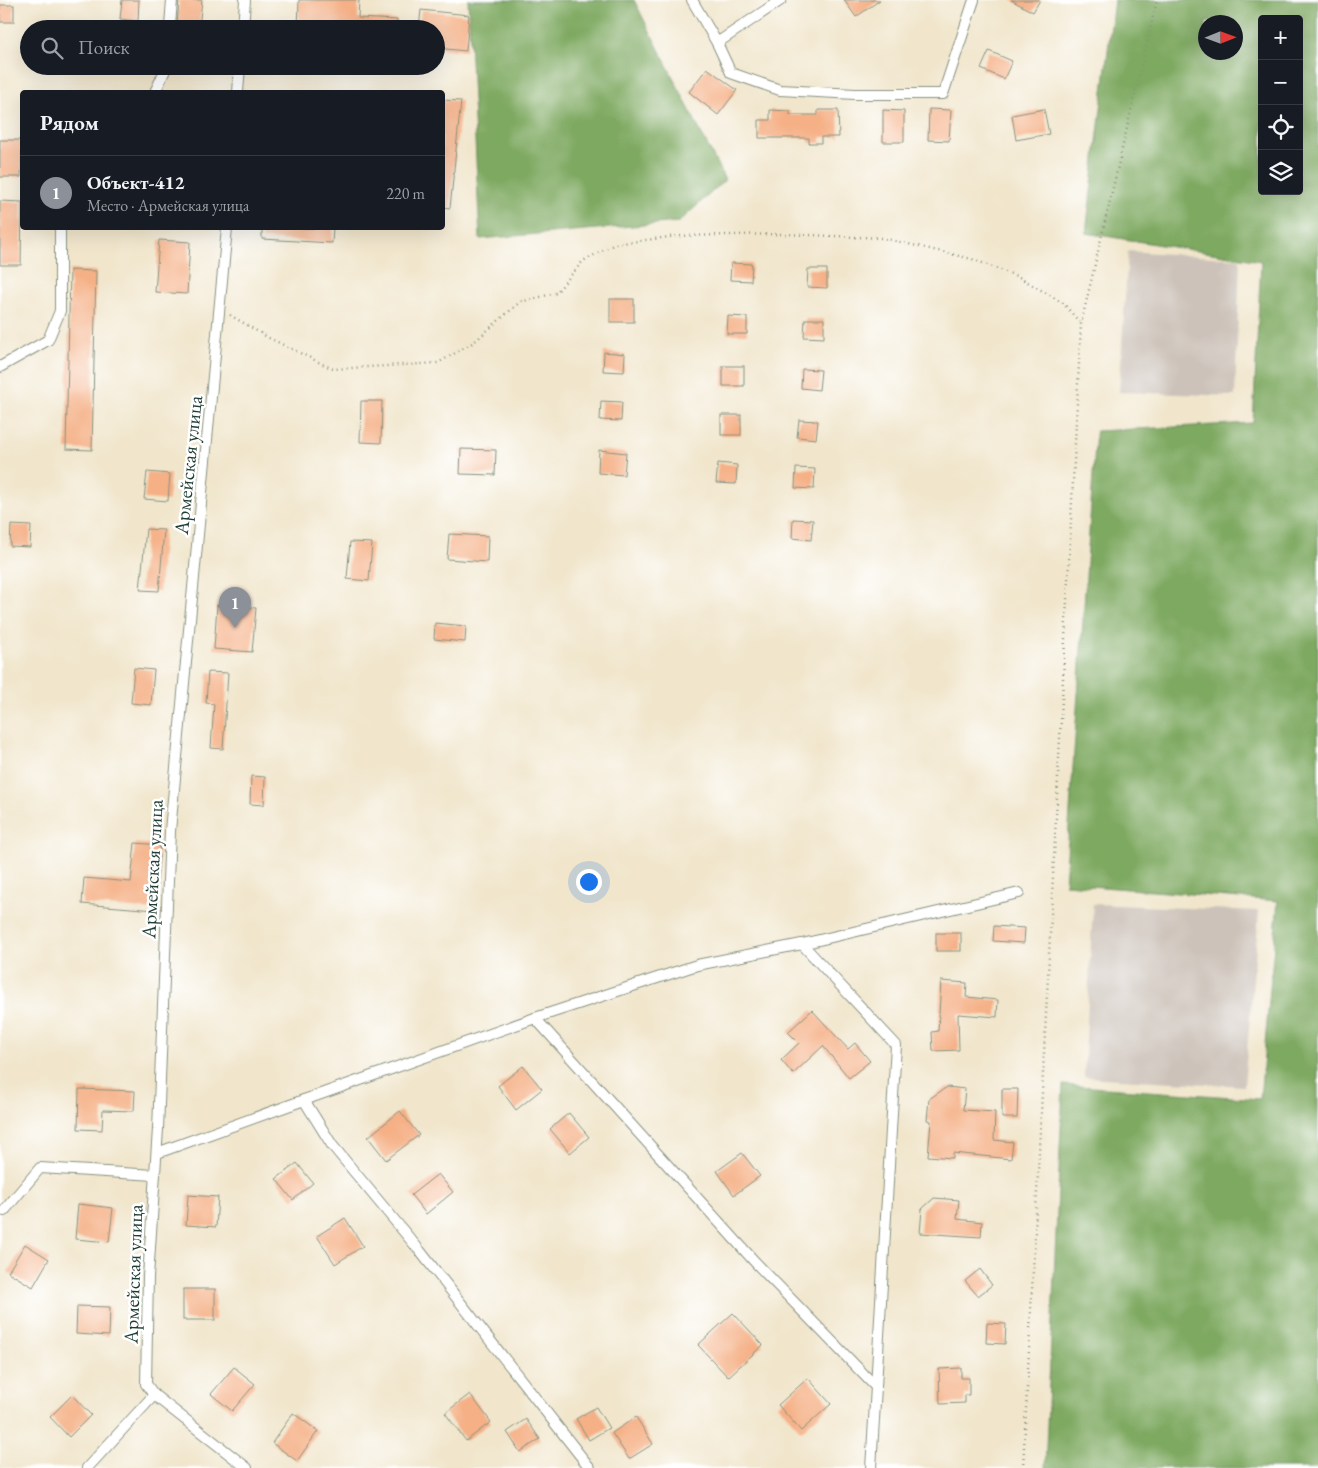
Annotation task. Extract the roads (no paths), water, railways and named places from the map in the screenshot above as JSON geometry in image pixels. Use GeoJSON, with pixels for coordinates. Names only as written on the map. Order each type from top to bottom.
{"type":"FeatureCollection","features":[{"type":"Feature","properties":{"kind":"street"},"geometry":{"type":"LineString","coordinates":[[170,20],[172,0]]}},
{"type":"Feature","properties":{"kind":"street"},"geometry":{"type":"LineString","coordinates":[[244,20],[245,0]]}},
{"type":"Feature","properties":{"kind":"street"},"geometry":{"type":"LineString","coordinates":[[692,0],[717,43],[731,73],[780,90],[855,94],[943,94],[974,0]]}},
{"type":"Feature","properties":{"kind":"street"},"geometry":{"type":"LineString","coordinates":[[717,43],[781,0]]}},
{"type":"Feature","properties":{"kind":"street"},"geometry":{"type":"LineString","coordinates":[[156,90],[163,75]]}},
{"type":"Feature","properties":{"kind":"street"},"geometry":{"type":"LineString","coordinates":[[238,90],[239,75]]}},
{"type":"Feature","properties":{"kind":"street"},"geometry":{"type":"LineString","coordinates":[[0,367],[48,340],[60,311],[60,230]]}},
{"type":"Feature","properties":{"kind":"street","name":"Армейская улица"},"geometry":{"type":"LineString","coordinates":[[154,1395],[146,1384],[148,1277],[157,1152],[170,831],[227,230]]}},
{"type":"Feature","properties":{"kind":"street"},"geometry":{"type":"LineString","coordinates":[[157,1152],[535,1018],[697,965],[802,944],[1019,893]]}},
{"type":"Feature","properties":{"kind":"street"},"geometry":{"type":"LineString","coordinates":[[802,944],[896,1045],[871,1468]]}},
{"type":"Feature","properties":{"kind":"street"},"geometry":{"type":"LineString","coordinates":[[535,1018],[755,1262],[876,1387]]}},
{"type":"Feature","properties":{"kind":"street"},"geometry":{"type":"LineString","coordinates":[[304,1100],[332,1145],[420,1252],[590,1468]]}},
{"type":"Feature","properties":{"kind":"street"},"geometry":{"type":"LineString","coordinates":[[1,1212],[40,1168],[155,1175]]}},
{"type":"Feature","properties":{"kind":"street"},"geometry":{"type":"LineString","coordinates":[[87,1468],[154,1395],[246,1468]]}},
{"type":"Feature","properties":{"kind":"place","name":"Объект-412"},"geometry":{"type":"Point","coordinates":[235,628]}}]}
